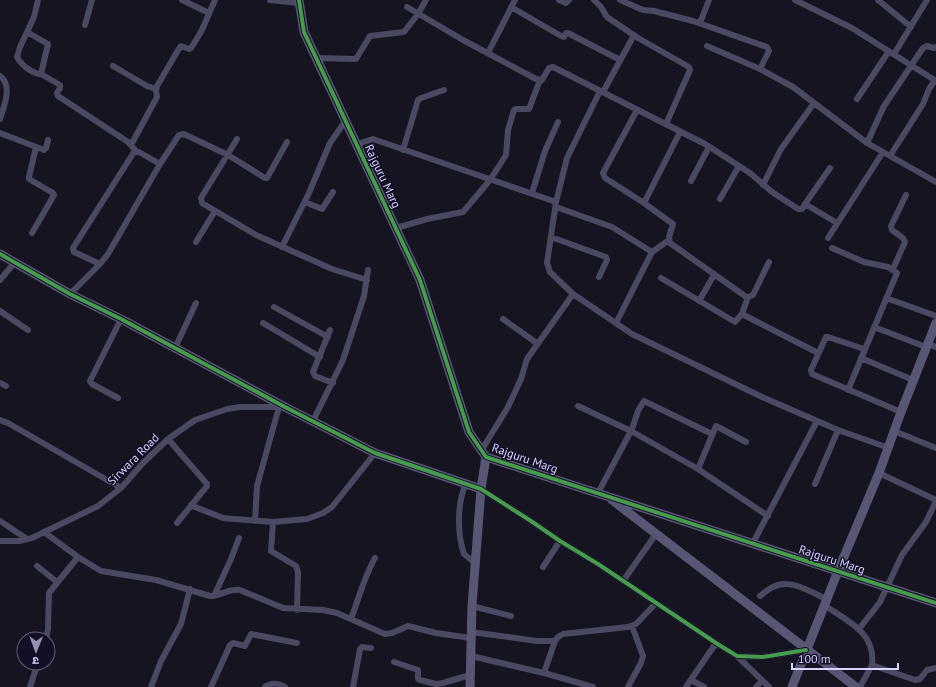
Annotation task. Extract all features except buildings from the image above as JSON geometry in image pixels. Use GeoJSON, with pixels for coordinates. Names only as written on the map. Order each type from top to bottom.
{"type":"FeatureCollection","features":[{"type":"Feature","properties":{"kind":"street"},"geometry":{"type":"LineString","coordinates":[[38,0],[34,17],[17,55],[17,59],[36,73],[41,74],[60,86],[57,93],[58,96],[131,145],[136,151],[160,164]]}},
{"type":"Feature","properties":{"kind":"street"},"geometry":{"type":"LineString","coordinates":[[85,25],[92,0]]}},
{"type":"Feature","properties":{"kind":"street"},"geometry":{"type":"LineString","coordinates":[[182,0],[209,13]]}},
{"type":"Feature","properties":{"kind":"street"},"geometry":{"type":"LineString","coordinates":[[131,145],[158,97],[156,89],[180,46],[191,48],[201,32],[215,0]]}},
{"type":"Feature","properties":{"kind":"street"},"geometry":{"type":"LineString","coordinates":[[270,0],[299,2]]}},
{"type":"Feature","properties":{"kind":"street"},"geometry":{"type":"LineString","coordinates":[[316,58],[356,59],[370,36],[404,32],[418,14],[426,0]]}},
{"type":"Feature","properties":{"kind":"street"},"geometry":{"type":"LineString","coordinates":[[488,53],[515,0]]}},
{"type":"Feature","properties":{"kind":"street"},"geometry":{"type":"LineString","coordinates":[[560,0],[566,3],[569,0]]}},
{"type":"Feature","properties":{"kind":"street"},"geometry":{"type":"LineString","coordinates":[[594,0],[601,7],[608,18],[634,35],[686,64],[690,68],[666,124]]}},
{"type":"Feature","properties":{"kind":"street"},"geometry":{"type":"LineString","coordinates":[[620,0],[643,10],[654,11],[700,23],[768,48],[768,53],[760,69]]}},
{"type":"Feature","properties":{"kind":"street"},"geometry":{"type":"LineString","coordinates":[[700,23],[709,0]]}},
{"type":"Feature","properties":{"kind":"street"},"geometry":{"type":"LineString","coordinates":[[795,0],[852,28],[935,81],[923,104],[890,156]]}},
{"type":"Feature","properties":{"kind":"street"},"geometry":{"type":"LineString","coordinates":[[878,0],[911,27]]}},
{"type":"Feature","properties":{"kind":"street"},"geometry":{"type":"LineString","coordinates":[[857,99],[911,27],[927,0]]}},
{"type":"Feature","properties":{"kind":"street","name":"Rajguru Marg"},"geometry":{"type":"LineString","coordinates":[[299,2],[304,32],[415,267],[469,432],[483,454],[602,495],[936,603]]}},
{"type":"Feature","properties":{"kind":"street"},"geometry":{"type":"LineString","coordinates":[[407,7],[488,53],[540,80]]}},
{"type":"Feature","properties":{"kind":"street"},"geometry":{"type":"LineString","coordinates":[[512,7],[561,36],[568,33],[620,60]]}},
{"type":"Feature","properties":{"kind":"street"},"geometry":{"type":"LineString","coordinates":[[27,32],[48,44],[41,74]]}},
{"type":"Feature","properties":{"kind":"street"},"geometry":{"type":"LineString","coordinates":[[634,35],[567,158],[556,204],[547,263],[550,272],[573,294],[632,334],[762,397],[838,430],[889,448]]}},
{"type":"Feature","properties":{"kind":"street"},"geometry":{"type":"LineString","coordinates":[[707,46],[760,69],[793,88],[867,142],[936,182]]}},
{"type":"Feature","properties":{"kind":"street"},"geometry":{"type":"LineString","coordinates":[[867,142],[884,106],[924,46],[936,47]]}},
{"type":"Feature","properties":{"kind":"street"},"geometry":{"type":"LineString","coordinates":[[113,66],[147,86],[156,89]]}},
{"type":"Feature","properties":{"kind":"street"},"geometry":{"type":"LineString","coordinates":[[396,228],[428,219],[463,212],[490,180],[506,155],[508,130],[514,110],[529,109],[540,80],[542,80],[549,68],[553,67],[709,147],[754,176],[763,185],[798,210],[802,209],[830,168]]}},
{"type":"Feature","properties":{"kind":"street"},"geometry":{"type":"LineString","coordinates":[[0,76],[6,83],[7,89],[0,119]]}},
{"type":"Feature","properties":{"kind":"street"},"geometry":{"type":"LineString","coordinates":[[403,150],[418,100],[444,90]]}},
{"type":"Feature","properties":{"kind":"street"},"geometry":{"type":"LineString","coordinates":[[763,185],[781,149],[814,103]]}},
{"type":"Feature","properties":{"kind":"street"},"geometry":{"type":"LineString","coordinates":[[616,323],[652,252],[669,240],[673,224],[603,176],[637,110]]}},
{"type":"Feature","properties":{"kind":"street"},"geometry":{"type":"LineString","coordinates":[[282,247],[305,202],[330,143],[346,120]]}},
{"type":"Feature","properties":{"kind":"street"},"geometry":{"type":"LineString","coordinates":[[532,193],[545,151],[558,122]]}},
{"type":"Feature","properties":{"kind":"street"},"geometry":{"type":"LineString","coordinates":[[644,203],[680,132]]}},
{"type":"Feature","properties":{"kind":"street"},"geometry":{"type":"LineString","coordinates":[[0,133],[45,150],[48,140]]}},
{"type":"Feature","properties":{"kind":"street"},"geometry":{"type":"LineString","coordinates":[[70,294],[108,254],[160,164],[179,135],[181,134],[228,155],[267,178],[287,142]]}},
{"type":"Feature","properties":{"kind":"street"},"geometry":{"type":"LineString","coordinates":[[237,139],[201,198],[202,203],[256,235],[332,269],[367,280]]}},
{"type":"Feature","properties":{"kind":"street"},"geometry":{"type":"LineString","coordinates":[[357,144],[373,139],[532,193],[612,227],[652,252]]}},
{"type":"Feature","properties":{"kind":"street"},"geometry":{"type":"LineString","coordinates":[[32,233],[54,195],[28,177],[36,147]]}},
{"type":"Feature","properties":{"kind":"street"},"geometry":{"type":"LineString","coordinates":[[691,181],[709,147]]}},
{"type":"Feature","properties":{"kind":"street"},"geometry":{"type":"LineString","coordinates":[[100,264],[74,252],[73,248],[136,151]]}},
{"type":"Feature","properties":{"kind":"street"},"geometry":{"type":"LineString","coordinates":[[828,238],[883,152]]}},
{"type":"Feature","properties":{"kind":"street"},"geometry":{"type":"LineString","coordinates":[[720,199],[739,166]]}},
{"type":"Feature","properties":{"kind":"street"},"geometry":{"type":"LineString","coordinates":[[305,202],[322,209],[334,192]]}},
{"type":"Feature","properties":{"kind":"street"},"geometry":{"type":"LineString","coordinates":[[893,269],[905,242],[904,238],[892,230],[891,226],[906,195]]}},
{"type":"Feature","properties":{"kind":"street"},"geometry":{"type":"LineString","coordinates":[[805,204],[838,223]]}},
{"type":"Feature","properties":{"kind":"street"},"geometry":{"type":"LineString","coordinates":[[196,242],[215,211]]}},
{"type":"Feature","properties":{"kind":"street"},"geometry":{"type":"LineString","coordinates":[[551,237],[606,257],[607,260],[599,277]]}},
{"type":"Feature","properties":{"kind":"street"},"geometry":{"type":"LineString","coordinates":[[669,240],[670,243],[748,297]]}},
{"type":"Feature","properties":{"kind":"street"},"geometry":{"type":"LineString","coordinates":[[832,248],[864,262],[893,269],[896,271],[897,275],[864,349],[848,390]]}},
{"type":"Feature","properties":{"kind":"street"},"geometry":{"type":"LineString","coordinates":[[0,254],[70,294],[121,319],[282,407],[375,453],[481,489],[737,656],[769,687]]}},
{"type":"Feature","properties":{"kind":"street"},"geometry":{"type":"LineString","coordinates":[[0,280],[15,262]]}},
{"type":"Feature","properties":{"kind":"street"},"geometry":{"type":"LineString","coordinates":[[661,278],[735,322],[742,314],[748,297],[753,295],[769,262]]}},
{"type":"Feature","properties":{"kind":"street"},"geometry":{"type":"LineString","coordinates":[[313,421],[333,384],[343,360],[364,296],[368,270]]}},
{"type":"Feature","properties":{"kind":"street"},"geometry":{"type":"LineString","coordinates":[[699,301],[714,274]]}},
{"type":"Feature","properties":{"kind":"street"},"geometry":{"type":"LineString","coordinates":[[470,687],[472,606],[483,454],[508,407],[527,359],[573,294]]}},
{"type":"Feature","properties":{"kind":"street"},"geometry":{"type":"LineString","coordinates":[[886,298],[936,316]]}},
{"type":"Feature","properties":{"kind":"street"},"geometry":{"type":"LineString","coordinates":[[175,348],[196,303]]}},
{"type":"Feature","properties":{"kind":"street"},"geometry":{"type":"LineString","coordinates":[[274,306],[328,338]]}},
{"type":"Feature","properties":{"kind":"street"},"geometry":{"type":"LineString","coordinates":[[0,311],[28,330]]}},
{"type":"Feature","properties":{"kind":"street"},"geometry":{"type":"LineString","coordinates":[[742,314],[818,354]]}},
{"type":"Feature","properties":{"kind":"street"},"geometry":{"type":"LineString","coordinates":[[118,398],[92,384],[90,381],[121,319]]}},
{"type":"Feature","properties":{"kind":"street"},"geometry":{"type":"LineString","coordinates":[[503,319],[538,344]]}},
{"type":"Feature","properties":{"kind":"street"},"geometry":{"type":"LineString","coordinates":[[263,323],[320,357]]}},
{"type":"Feature","properties":{"kind":"street"},"geometry":{"type":"LineString","coordinates":[[792,687],[825,602],[879,474],[913,380],[930,346],[936,323]]}},
{"type":"Feature","properties":{"kind":"street"},"geometry":{"type":"LineString","coordinates":[[874,327],[930,346]]}},
{"type":"Feature","properties":{"kind":"street"},"geometry":{"type":"LineString","coordinates":[[330,330],[313,372],[314,374],[333,384]]}},
{"type":"Feature","properties":{"kind":"street"},"geometry":{"type":"LineString","coordinates":[[864,349],[827,337],[825,338],[811,370],[812,374],[901,412]]}},
{"type":"Feature","properties":{"kind":"street"},"geometry":{"type":"LineString","coordinates":[[861,358],[913,380]]}},
{"type":"Feature","properties":{"kind":"street"},"geometry":{"type":"LineString","coordinates":[[0,383],[6,386]]}},
{"type":"Feature","properties":{"kind":"street"},"geometry":{"type":"LineString","coordinates":[[712,434],[645,400],[643,401],[602,495],[656,534],[856,687]]}},
{"type":"Feature","properties":{"kind":"street"},"geometry":{"type":"LineString","coordinates":[[578,406],[631,431],[698,469],[768,516]]}},
{"type":"Feature","properties":{"kind":"street","name":"Sirwara Road"},"geometry":{"type":"LineString","coordinates":[[0,541],[27,539],[98,506],[120,488],[168,439],[195,420],[227,409],[240,407],[282,407]]}},
{"type":"Feature","properties":{"kind":"street"},"geometry":{"type":"LineString","coordinates":[[256,521],[257,486],[282,407]]}},
{"type":"Feature","properties":{"kind":"street"},"geometry":{"type":"LineString","coordinates":[[0,420],[120,488]]}},
{"type":"Feature","properties":{"kind":"street"},"geometry":{"type":"LineString","coordinates":[[753,543],[817,421]]}},
{"type":"Feature","properties":{"kind":"street"},"geometry":{"type":"LineString","coordinates":[[698,469],[715,427],[718,426],[746,442]]}},
{"type":"Feature","properties":{"kind":"street"},"geometry":{"type":"LineString","coordinates":[[815,484],[838,430]]}},
{"type":"Feature","properties":{"kind":"street"},"geometry":{"type":"LineString","coordinates":[[894,431],[936,448]]}},
{"type":"Feature","properties":{"kind":"street"},"geometry":{"type":"LineString","coordinates":[[168,439],[207,484],[207,488],[177,523]]}},
{"type":"Feature","properties":{"kind":"street"},"geometry":{"type":"LineString","coordinates":[[191,505],[217,516],[273,522],[307,520],[323,513],[332,506],[375,453]]}},
{"type":"Feature","properties":{"kind":"street"},"geometry":{"type":"LineString","coordinates":[[859,629],[876,608],[906,548],[926,522],[936,500],[879,474]]}},
{"type":"Feature","properties":{"kind":"street"},"geometry":{"type":"LineString","coordinates":[[466,484],[461,498],[459,529],[464,554],[475,562]]}},
{"type":"Feature","properties":{"kind":"street"},"geometry":{"type":"LineString","coordinates":[[0,521],[27,539]]}},
{"type":"Feature","properties":{"kind":"street"},"geometry":{"type":"LineString","coordinates":[[273,522],[271,551],[296,566],[298,572],[297,610]]}},
{"type":"Feature","properties":{"kind":"street"},"geometry":{"type":"LineString","coordinates":[[44,532],[78,558],[95,569],[106,573],[149,578],[190,589],[205,595],[214,596],[236,590],[283,608],[329,612],[351,619],[385,634],[392,633],[408,626],[436,633],[537,641],[555,641]]}},
{"type":"Feature","properties":{"kind":"street"},"geometry":{"type":"LineString","coordinates":[[623,581],[656,534]]}},
{"type":"Feature","properties":{"kind":"street"},"geometry":{"type":"LineString","coordinates":[[214,596],[230,563],[239,538]]}},
{"type":"Feature","properties":{"kind":"street"},"geometry":{"type":"LineString","coordinates":[[543,566],[560,541]]}},
{"type":"Feature","properties":{"kind":"street"},"geometry":{"type":"LineString","coordinates":[[48,631],[48,593],[78,558]]}},
{"type":"Feature","properties":{"kind":"street"},"geometry":{"type":"LineString","coordinates":[[351,619],[366,574],[375,558]]}},
{"type":"Feature","properties":{"kind":"street"},"geometry":{"type":"LineString","coordinates":[[37,566],[57,582]]}},
{"type":"Feature","properties":{"kind":"street"},"geometry":{"type":"LineString","coordinates":[[760,596],[771,587],[776,586],[788,585],[803,588],[825,602],[859,629],[866,636],[870,644],[873,658],[872,665],[860,687]]}},
{"type":"Feature","properties":{"kind":"street"},"geometry":{"type":"LineString","coordinates":[[150,687],[161,661],[181,624],[190,589]]}},
{"type":"Feature","properties":{"kind":"street"},"geometry":{"type":"LineString","coordinates":[[544,673],[555,641],[558,637],[563,634],[632,626],[636,624],[656,603]]}},
{"type":"Feature","properties":{"kind":"street"},"geometry":{"type":"LineString","coordinates":[[472,606],[511,616]]}},
{"type":"Feature","properties":{"kind":"street"},"geometry":{"type":"LineString","coordinates":[[628,687],[641,663],[643,656],[632,626]]}},
{"type":"Feature","properties":{"kind":"street"},"geometry":{"type":"LineString","coordinates":[[211,687],[230,645],[233,643],[245,646],[250,634],[298,643]]}},
{"type":"Feature","properties":{"kind":"street"},"geometry":{"type":"LineString","coordinates":[[686,687],[716,643]]}},
{"type":"Feature","properties":{"kind":"street"},"geometry":{"type":"LineString","coordinates":[[353,687],[360,649],[362,647],[371,648]]}},
{"type":"Feature","properties":{"kind":"street"},"geometry":{"type":"LineString","coordinates":[[737,656],[763,657],[806,650]]}},
{"type":"Feature","properties":{"kind":"street"},"geometry":{"type":"LineString","coordinates":[[471,656],[544,673],[593,687]]}},
{"type":"Feature","properties":{"kind":"street"},"geometry":{"type":"LineString","coordinates":[[394,662],[418,670],[418,678],[420,680],[436,684],[470,675]]}},
{"type":"Feature","properties":{"kind":"street"},"geometry":{"type":"LineString","coordinates":[[872,665],[915,680],[920,679],[927,670],[936,668]]}},
{"type":"Feature","properties":{"kind":"street"},"geometry":{"type":"LineString","coordinates":[[30,687],[35,671]]}},
{"type":"Feature","properties":{"kind":"street"},"geometry":{"type":"LineString","coordinates":[[692,680],[704,687]]}},
{"type":"Feature","properties":{"kind":"street"},"geometry":{"type":"LineString","coordinates":[[756,687],[762,681]]}},
{"type":"Feature","properties":{"kind":"street"},"geometry":{"type":"LineString","coordinates":[[265,687],[274,683],[285,687]]}},
{"type":"Feature","properties":{"kind":"cycle path"},"geometry":{"type":"LineString","coordinates":[[299,0],[304,32],[420,280],[469,432],[486,457],[936,603]]}},
{"type":"Feature","properties":{"kind":"cycle path"},"geometry":{"type":"LineString","coordinates":[[0,254],[70,294],[121,319],[285,407],[375,453],[481,489],[737,656],[763,657],[806,650]]}}]}
